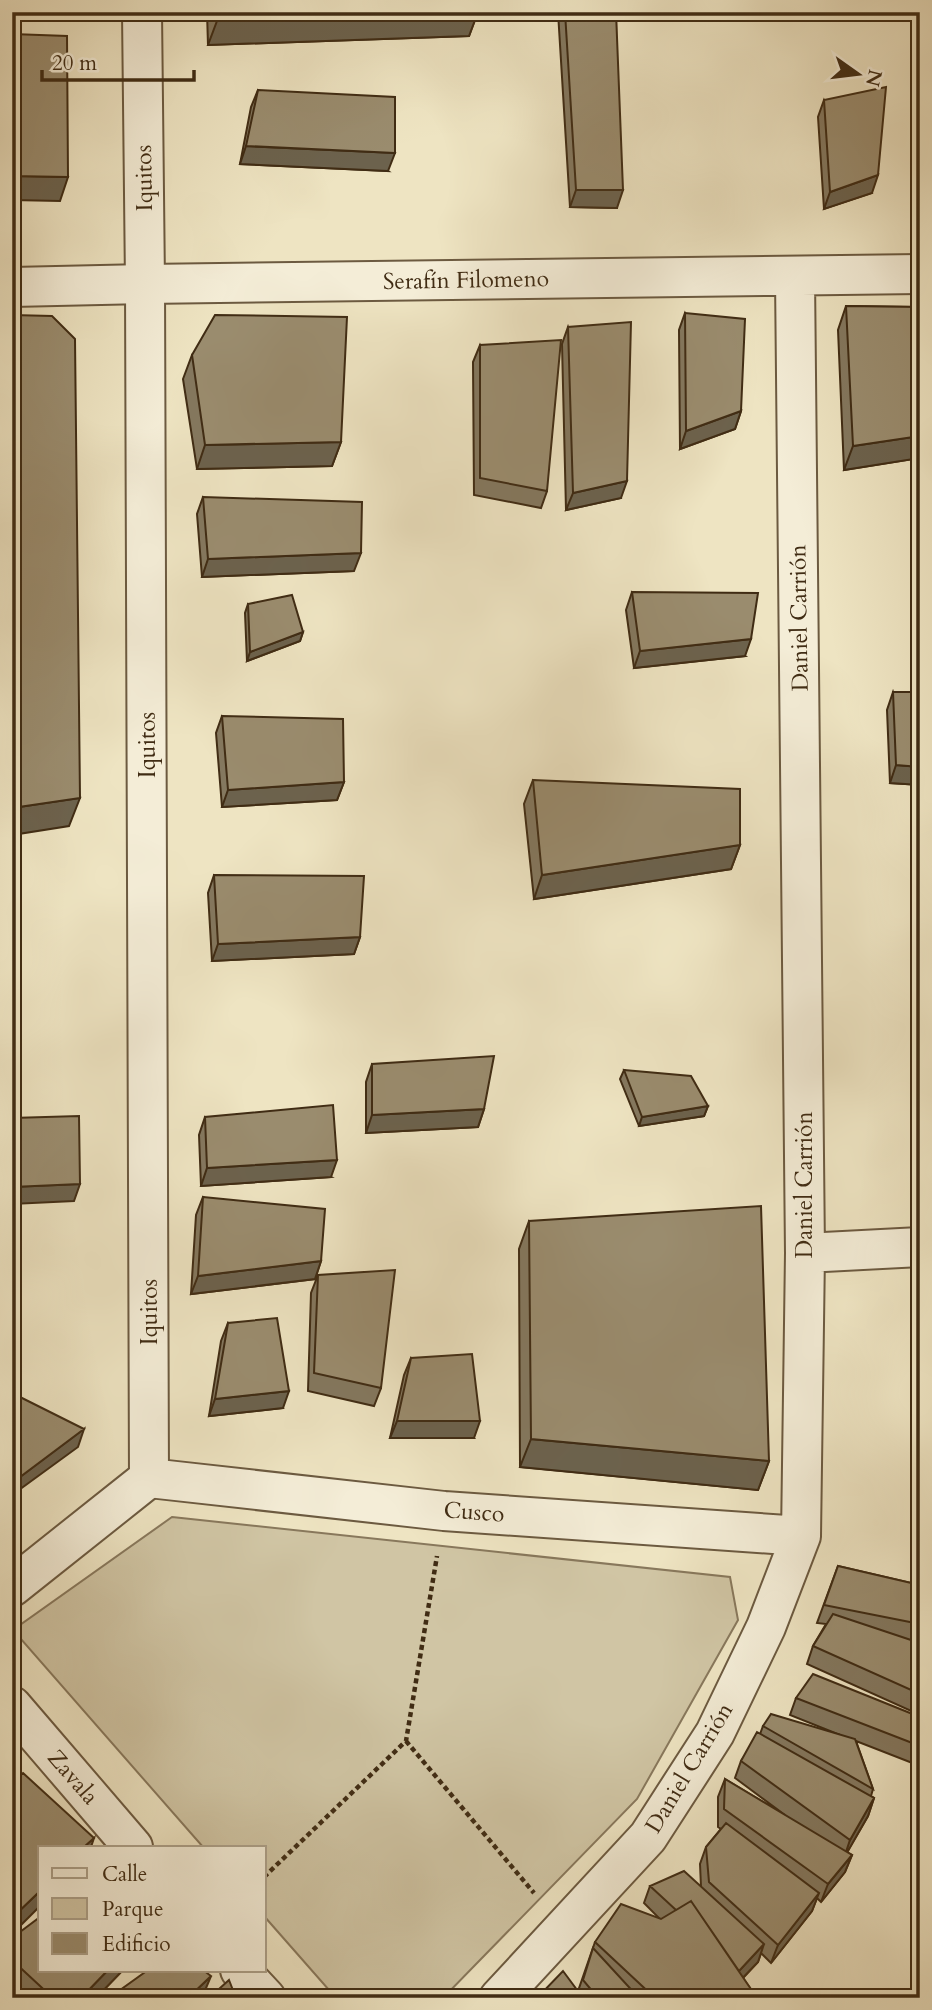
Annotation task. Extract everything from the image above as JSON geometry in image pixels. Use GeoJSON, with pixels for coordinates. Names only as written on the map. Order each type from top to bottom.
{"type":"FeatureCollection","features":[{"type":"Feature","properties":{"kind":"street","name":"Iquitos"},"geometry":{"type":"LineString","coordinates":[[142,12],[149,1478]]}},
{"type":"Feature","properties":{"kind":"street","name":"Serafín Filomeno"},"geometry":{"type":"LineString","coordinates":[[12,288],[920,274]]}},
{"type":"Feature","properties":{"kind":"street","name":"Daniel Carrión"},"geometry":{"type":"LineString","coordinates":[[499,1998],[648,1837],[715,1734],[766,1627],[801,1536],[805,1253],[796,276]]}},
{"type":"Feature","properties":{"kind":"street"},"geometry":{"type":"LineString","coordinates":[[805,1253],[920,1247]]}},
{"type":"Feature","properties":{"kind":"street"},"geometry":{"type":"LineString","coordinates":[[12,1587],[149,1478]]}},
{"type":"Feature","properties":{"kind":"street","name":"Cusco"},"geometry":{"type":"LineString","coordinates":[[149,1478],[444,1511],[801,1536]]}},
{"type":"Feature","properties":{"kind":"street","name":"Zavala"},"geometry":{"type":"LineString","coordinates":[[12,1706],[132,1846]]}},
{"type":"Feature","properties":{"kind":"street"},"geometry":{"type":"LineString","coordinates":[[242,1972],[266,1998]]}},
{"type":"Feature","properties":{"kind":"path"},"geometry":{"type":"LineString","coordinates":[[266,1875],[406,1741],[444,1511]]}},
{"type":"Feature","properties":{"kind":"path"},"geometry":{"type":"LineString","coordinates":[[406,1741],[564,1928]]}},
{"type":"Feature","properties":{"kind":"green space"},"geometry":{"type":"Polygon","coordinates":[[[172,1517],[730,1577],[738,1620],[637,1799],[443,1998],[336,1998],[266,1918],[266,1846],[202,1846],[13,1630],[172,1517]]]}},
{"type":"Feature","properties":{"kind":"building"},"geometry":{"type":"Polygon","coordinates":[[[217,12],[478,12],[217,21],[217,12]]]}},
{"type":"Feature","properties":{"kind":"building"},"geometry":{"type":"Polygon","coordinates":[[[565,12],[616,12],[623,190],[576,190],[565,12]]]}},
{"type":"Feature","properties":{"kind":"building"},"geometry":{"type":"Polygon","coordinates":[[[12,34],[67,36],[68,177],[12,176],[12,34]]]}},
{"type":"Feature","properties":{"kind":"building"},"geometry":{"type":"Polygon","coordinates":[[[886,87],[878,175],[830,192],[824,100],[886,87]]]}},
{"type":"Feature","properties":{"kind":"building"},"geometry":{"type":"Polygon","coordinates":[[[258,90],[395,97],[395,153],[246,146],[258,90]]]}},
{"type":"Feature","properties":{"kind":"building"},"geometry":{"type":"Polygon","coordinates":[[[846,306],[920,307],[920,436],[853,446],[846,306]]]}},
{"type":"Feature","properties":{"kind":"building"},"geometry":{"type":"Polygon","coordinates":[[[685,313],[745,319],[741,411],[686,431],[685,313]]]}},
{"type":"Feature","properties":{"kind":"building"},"geometry":{"type":"Polygon","coordinates":[[[12,315],[52,316],[75,339],[80,798],[12,808],[12,315]]]}},
{"type":"Feature","properties":{"kind":"building"},"geometry":{"type":"Polygon","coordinates":[[[215,315],[347,317],[341,442],[205,445],[192,355],[215,315]]]}},
{"type":"Feature","properties":{"kind":"building"},"geometry":{"type":"Polygon","coordinates":[[[631,322],[627,481],[573,493],[568,327],[631,322]]]}},
{"type":"Feature","properties":{"kind":"building"},"geometry":{"type":"Polygon","coordinates":[[[561,340],[547,491],[480,478],[480,345],[561,340]]]}},
{"type":"Feature","properties":{"kind":"building"},"geometry":{"type":"Polygon","coordinates":[[[203,497],[362,502],[361,553],[208,559],[203,497]]]}},
{"type":"Feature","properties":{"kind":"building"},"geometry":{"type":"Polygon","coordinates":[[[632,592],[758,593],[751,639],[640,651],[632,592]]]}},
{"type":"Feature","properties":{"kind":"building"},"geometry":{"type":"Polygon","coordinates":[[[292,595],[303,632],[250,652],[248,604],[292,595]]]}},
{"type":"Feature","properties":{"kind":"building"},"geometry":{"type":"Polygon","coordinates":[[[893,692],[920,692],[920,767],[896,765],[893,692]]]}},
{"type":"Feature","properties":{"kind":"building"},"geometry":{"type":"Polygon","coordinates":[[[222,716],[343,719],[344,782],[228,790],[222,716]]]}},
{"type":"Feature","properties":{"kind":"building"},"geometry":{"type":"Polygon","coordinates":[[[533,780],[740,789],[740,845],[542,875],[533,780]]]}},
{"type":"Feature","properties":{"kind":"building"},"geometry":{"type":"Polygon","coordinates":[[[214,875],[364,876],[360,937],[218,944],[214,875]]]}},
{"type":"Feature","properties":{"kind":"building"},"geometry":{"type":"Polygon","coordinates":[[[494,1056],[484,1109],[372,1115],[372,1064],[494,1056]]]}},
{"type":"Feature","properties":{"kind":"building"},"geometry":{"type":"Polygon","coordinates":[[[624,1070],[691,1076],[708,1106],[642,1117],[624,1070]]]}},
{"type":"Feature","properties":{"kind":"building"},"geometry":{"type":"Polygon","coordinates":[[[333,1105],[337,1160],[207,1168],[205,1117],[333,1105]]]}},
{"type":"Feature","properties":{"kind":"building"},"geometry":{"type":"Polygon","coordinates":[[[79,1116],[80,1184],[12,1187],[12,1118],[79,1116]]]}},
{"type":"Feature","properties":{"kind":"building"},"geometry":{"type":"Polygon","coordinates":[[[203,1197],[325,1209],[321,1261],[198,1276],[203,1197]]]}},
{"type":"Feature","properties":{"kind":"building"},"geometry":{"type":"Polygon","coordinates":[[[761,1206],[769,1461],[531,1439],[529,1221],[761,1206]]]}},
{"type":"Feature","properties":{"kind":"building"},"geometry":{"type":"Polygon","coordinates":[[[395,1270],[381,1388],[314,1373],[318,1275],[395,1270]]]}},
{"type":"Feature","properties":{"kind":"building"},"geometry":{"type":"Polygon","coordinates":[[[277,1318],[289,1391],[215,1399],[228,1323],[277,1318]]]}},
{"type":"Feature","properties":{"kind":"building"},"geometry":{"type":"Polygon","coordinates":[[[472,1354],[480,1421],[397,1421],[411,1358],[472,1354]]]}},
{"type":"Feature","properties":{"kind":"building"},"geometry":{"type":"Polygon","coordinates":[[[12,1393],[84,1429],[12,1483],[12,1393]]]}},
{"type":"Feature","properties":{"kind":"building"},"geometry":{"type":"Polygon","coordinates":[[[838,1566],[920,1585],[920,1624],[824,1605],[838,1566]]]}},
{"type":"Feature","properties":{"kind":"building"},"geometry":{"type":"Polygon","coordinates":[[[833,1614],[920,1643],[920,1694],[813,1646],[833,1614]]]}},
{"type":"Feature","properties":{"kind":"building"},"geometry":{"type":"Polygon","coordinates":[[[813,1674],[920,1717],[920,1746],[796,1698],[813,1674]]]}},
{"type":"Feature","properties":{"kind":"building"},"geometry":{"type":"Polygon","coordinates":[[[771,1714],[855,1739],[873,1789],[763,1726],[771,1714]]]}},
{"type":"Feature","properties":{"kind":"building"},"geometry":{"type":"Polygon","coordinates":[[[757,1732],[874,1798],[850,1840],[741,1761],[757,1732]]]}},
{"type":"Feature","properties":{"kind":"building"},"geometry":{"type":"Polygon","coordinates":[[[23,1773],[94,1838],[85,1846],[38,1846],[38,1893],[12,1918],[12,1783],[23,1773]]]}},
{"type":"Feature","properties":{"kind":"building"},"geometry":{"type":"Polygon","coordinates":[[[725,1779],[852,1855],[828,1884],[724,1809],[725,1779]]]}},
{"type":"Feature","properties":{"kind":"building"},"geometry":{"type":"Polygon","coordinates":[[[726,1823],[819,1893],[778,1945],[709,1882],[706,1847],[726,1823]]]}},
{"type":"Feature","properties":{"kind":"building"},"geometry":{"type":"Polygon","coordinates":[[[684,1871],[764,1944],[739,1971],[691,1901],[676,1910],[650,1886],[684,1871]]]}},
{"type":"Feature","properties":{"kind":"building"},"geometry":{"type":"Polygon","coordinates":[[[691,1901],[757,1998],[655,1998],[595,1942],[621,1904],[661,1919],[691,1901]]]}},
{"type":"Feature","properties":{"kind":"building"},"geometry":{"type":"Polygon","coordinates":[[[38,1918],[38,1972],[106,1972],[81,1998],[53,1998],[12,1960],[12,1938],[38,1918]]]}},
{"type":"Feature","properties":{"kind":"building"},"geometry":{"type":"Polygon","coordinates":[[[593,1948],[639,1998],[598,1998],[583,1980],[593,1948]]]}},
{"type":"Feature","properties":{"kind":"building"},"geometry":{"type":"Polygon","coordinates":[[[563,1971],[583,1998],[537,1998],[563,1971]]]}},
{"type":"Feature","properties":{"kind":"building"},"geometry":{"type":"Polygon","coordinates":[[[145,1972],[206,1972],[211,1976],[188,1998],[109,1998],[145,1972]]]}},
{"type":"Feature","properties":{"kind":"building"},"geometry":{"type":"Polygon","coordinates":[[[229,1980],[236,1998],[209,1998],[229,1980]]]}}]}
